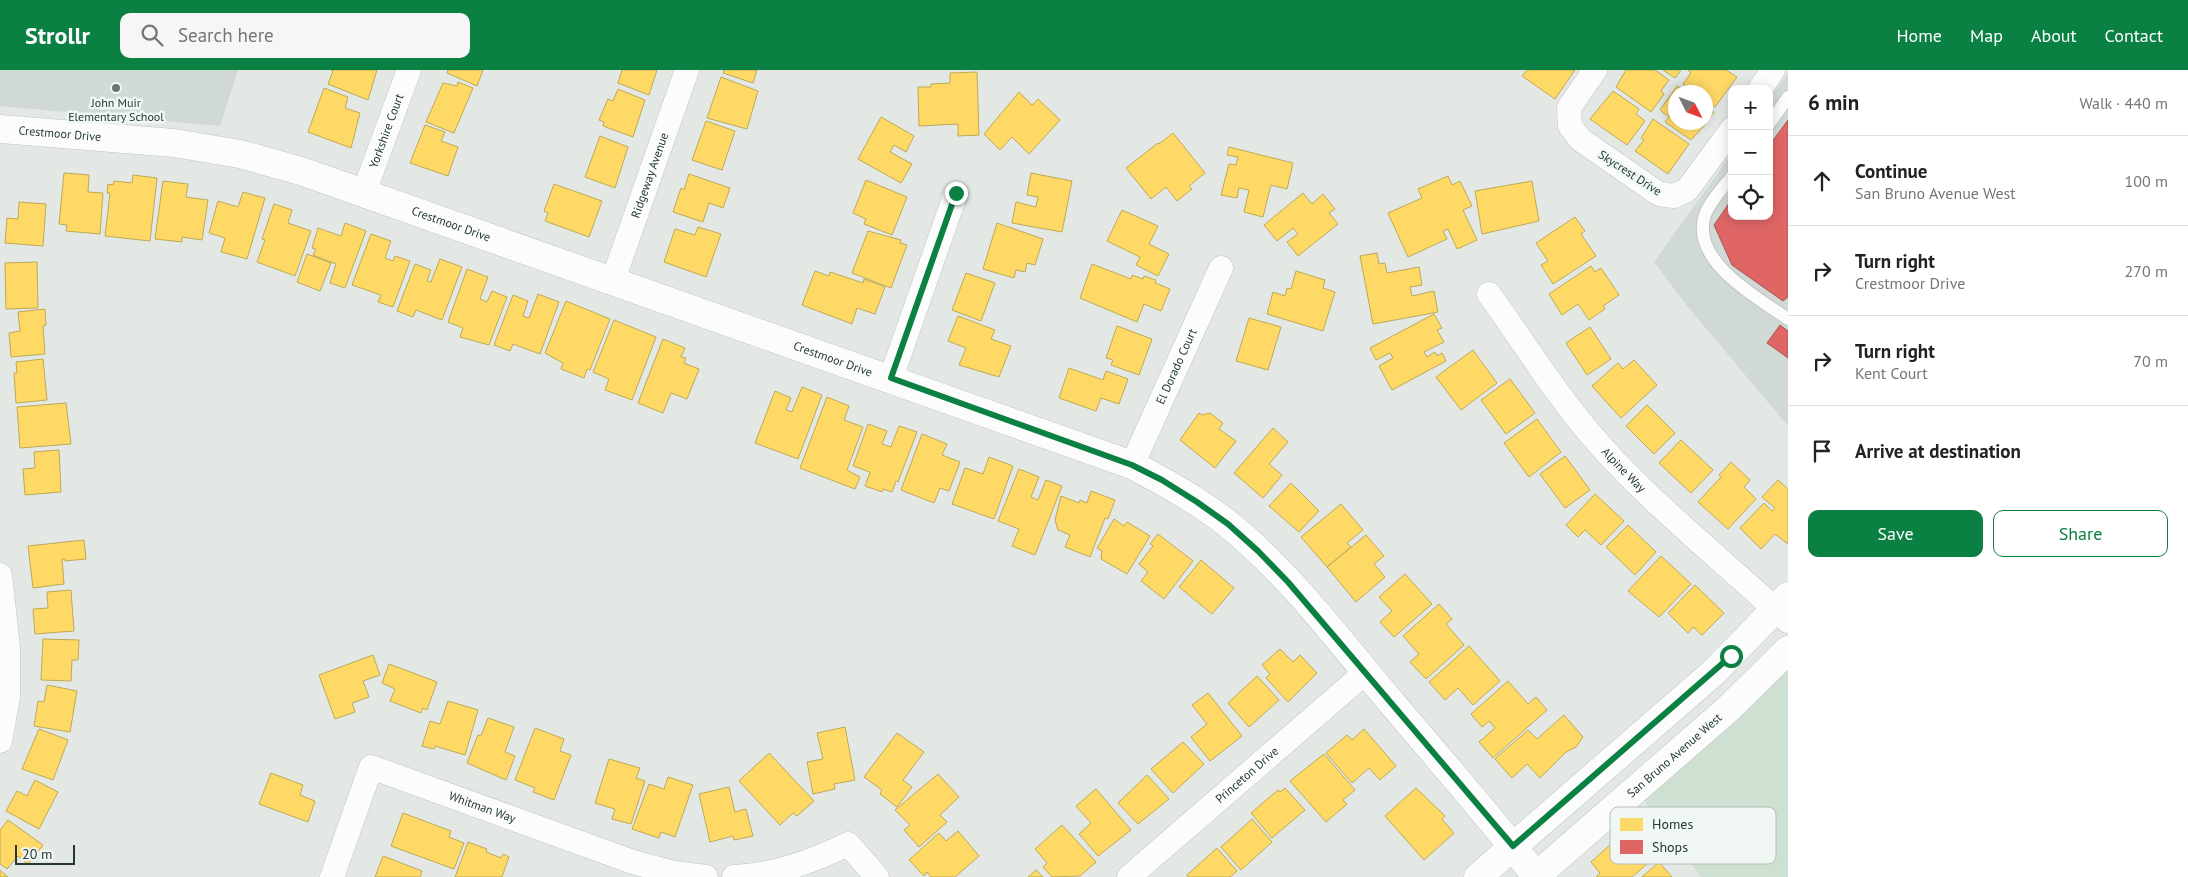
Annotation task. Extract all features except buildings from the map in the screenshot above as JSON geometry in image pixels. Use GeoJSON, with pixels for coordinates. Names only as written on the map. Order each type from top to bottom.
{"type":"FeatureCollection","features":[{"type":"Feature","properties":{"kind":"street","name":"Yorkshire Court"},"geometry":{"type":"LineString","coordinates":[[364,192],[409,70]]}},
{"type":"Feature","properties":{"kind":"street","name":"Ridgeway Avenue"},"geometry":{"type":"LineString","coordinates":[[613,280],[687,70]]}},
{"type":"Feature","properties":{"kind":"street","name":"Skycrest Drive"},"geometry":{"type":"LineString","coordinates":[[1595,70],[1570,108],[1570,126],[1581,140],[1659,194],[1674,196],[1687,190],[1731,130]]}},
{"type":"Feature","properties":{"kind":"street"},"geometry":{"type":"LineString","coordinates":[[1763,85],[1773,70]]}},
{"type":"Feature","properties":{"kind":"street","name":"Crestmoor Drive"},"geometry":{"type":"LineString","coordinates":[[0,129],[174,143],[240,154],[301,171],[891,378],[1132,465],[1162,480],[1228,524],[1288,582],[1513,846],[1536,877]]}},
{"type":"Feature","properties":{"kind":"street"},"geometry":{"type":"LineString","coordinates":[[891,378],[956,193]]}},
{"type":"Feature","properties":{"kind":"street","name":"El Dorado Court"},"geometry":{"type":"LineString","coordinates":[[1132,465],[1221,268]]}},
{"type":"Feature","properties":{"kind":"street","name":"Alpine Way"},"geometry":{"type":"LineString","coordinates":[[1489,294],[1574,413],[1599,444],[1642,487],[1784,609]]}},
{"type":"Feature","properties":{"kind":"street"},"geometry":{"type":"LineString","coordinates":[[0,575],[8,647],[8,697],[0,742]]}},
{"type":"Feature","properties":{"kind":"street"},"geometry":{"type":"LineString","coordinates":[[1478,877],[1698,687],[1784,609]]}},
{"type":"Feature","properties":{"kind":"street","name":"San Bruno Avenue West"},"geometry":{"type":"LineString","coordinates":[[1616,807],[1728,709],[1788,650]]}},
{"type":"Feature","properties":{"kind":"street","name":"Princeton Drive"},"geometry":{"type":"LineString","coordinates":[[1129,877],[1366,672]]}},
{"type":"Feature","properties":{"kind":"street","name":"Whitman Way"},"geometry":{"type":"LineString","coordinates":[[332,877],[371,767],[633,862],[674,873],[706,877]]}},
{"type":"Feature","properties":{"kind":"street","name":"San Bruno Avenue West"},"geometry":{"type":"LineString","coordinates":[[1536,877],[1610,812]]}},
{"type":"Feature","properties":{"kind":"street"},"geometry":{"type":"LineString","coordinates":[[734,877],[755,876],[788,869],[848,844],[877,877]]}},
{"type":"Feature","properties":{"kind":"lane"},"geometry":{"type":"LineString","coordinates":[[1773,118],[1788,97]]}},
{"type":"Feature","properties":{"kind":"lane"},"geometry":{"type":"LineString","coordinates":[[1728,182],[1704,218],[1704,232],[1709,248],[1718,264],[1730,278],[1788,318]]}},
{"type":"Feature","properties":{"kind":"shaded area","name":"John Muir Elementary School"},"geometry":{"type":"Polygon","coordinates":[[[0,70],[238,70],[220,126],[0,106],[0,70]]]}},
{"type":"Feature","properties":{"kind":"shaded area"},"geometry":{"type":"Polygon","coordinates":[[[1788,73],[1788,426],[1688,307],[1654,262],[1728,159],[1728,220],[1773,220],[1773,94],[1788,73]]]}},
{"type":"Feature","properties":{"kind":"green space"},"geometry":{"type":"Polygon","coordinates":[[[1788,636],[1788,877],[1701,877],[1691,864],[1776,864],[1776,807],[1649,807],[1638,788],[1728,709],[1788,636]]]}},
{"type":"Feature","properties":{"kind":"place","name":"John Muir Elementary School"},"geometry":{"type":"Point","coordinates":[116,88]}},
{"type":"Feature","properties":{"kind":"route"},"geometry":{"type":"LineString","coordinates":[[956,193],[891,378],[1132,465],[1162,480],[1228,524],[1288,582],[1513,846],[1731,656]]}}]}
